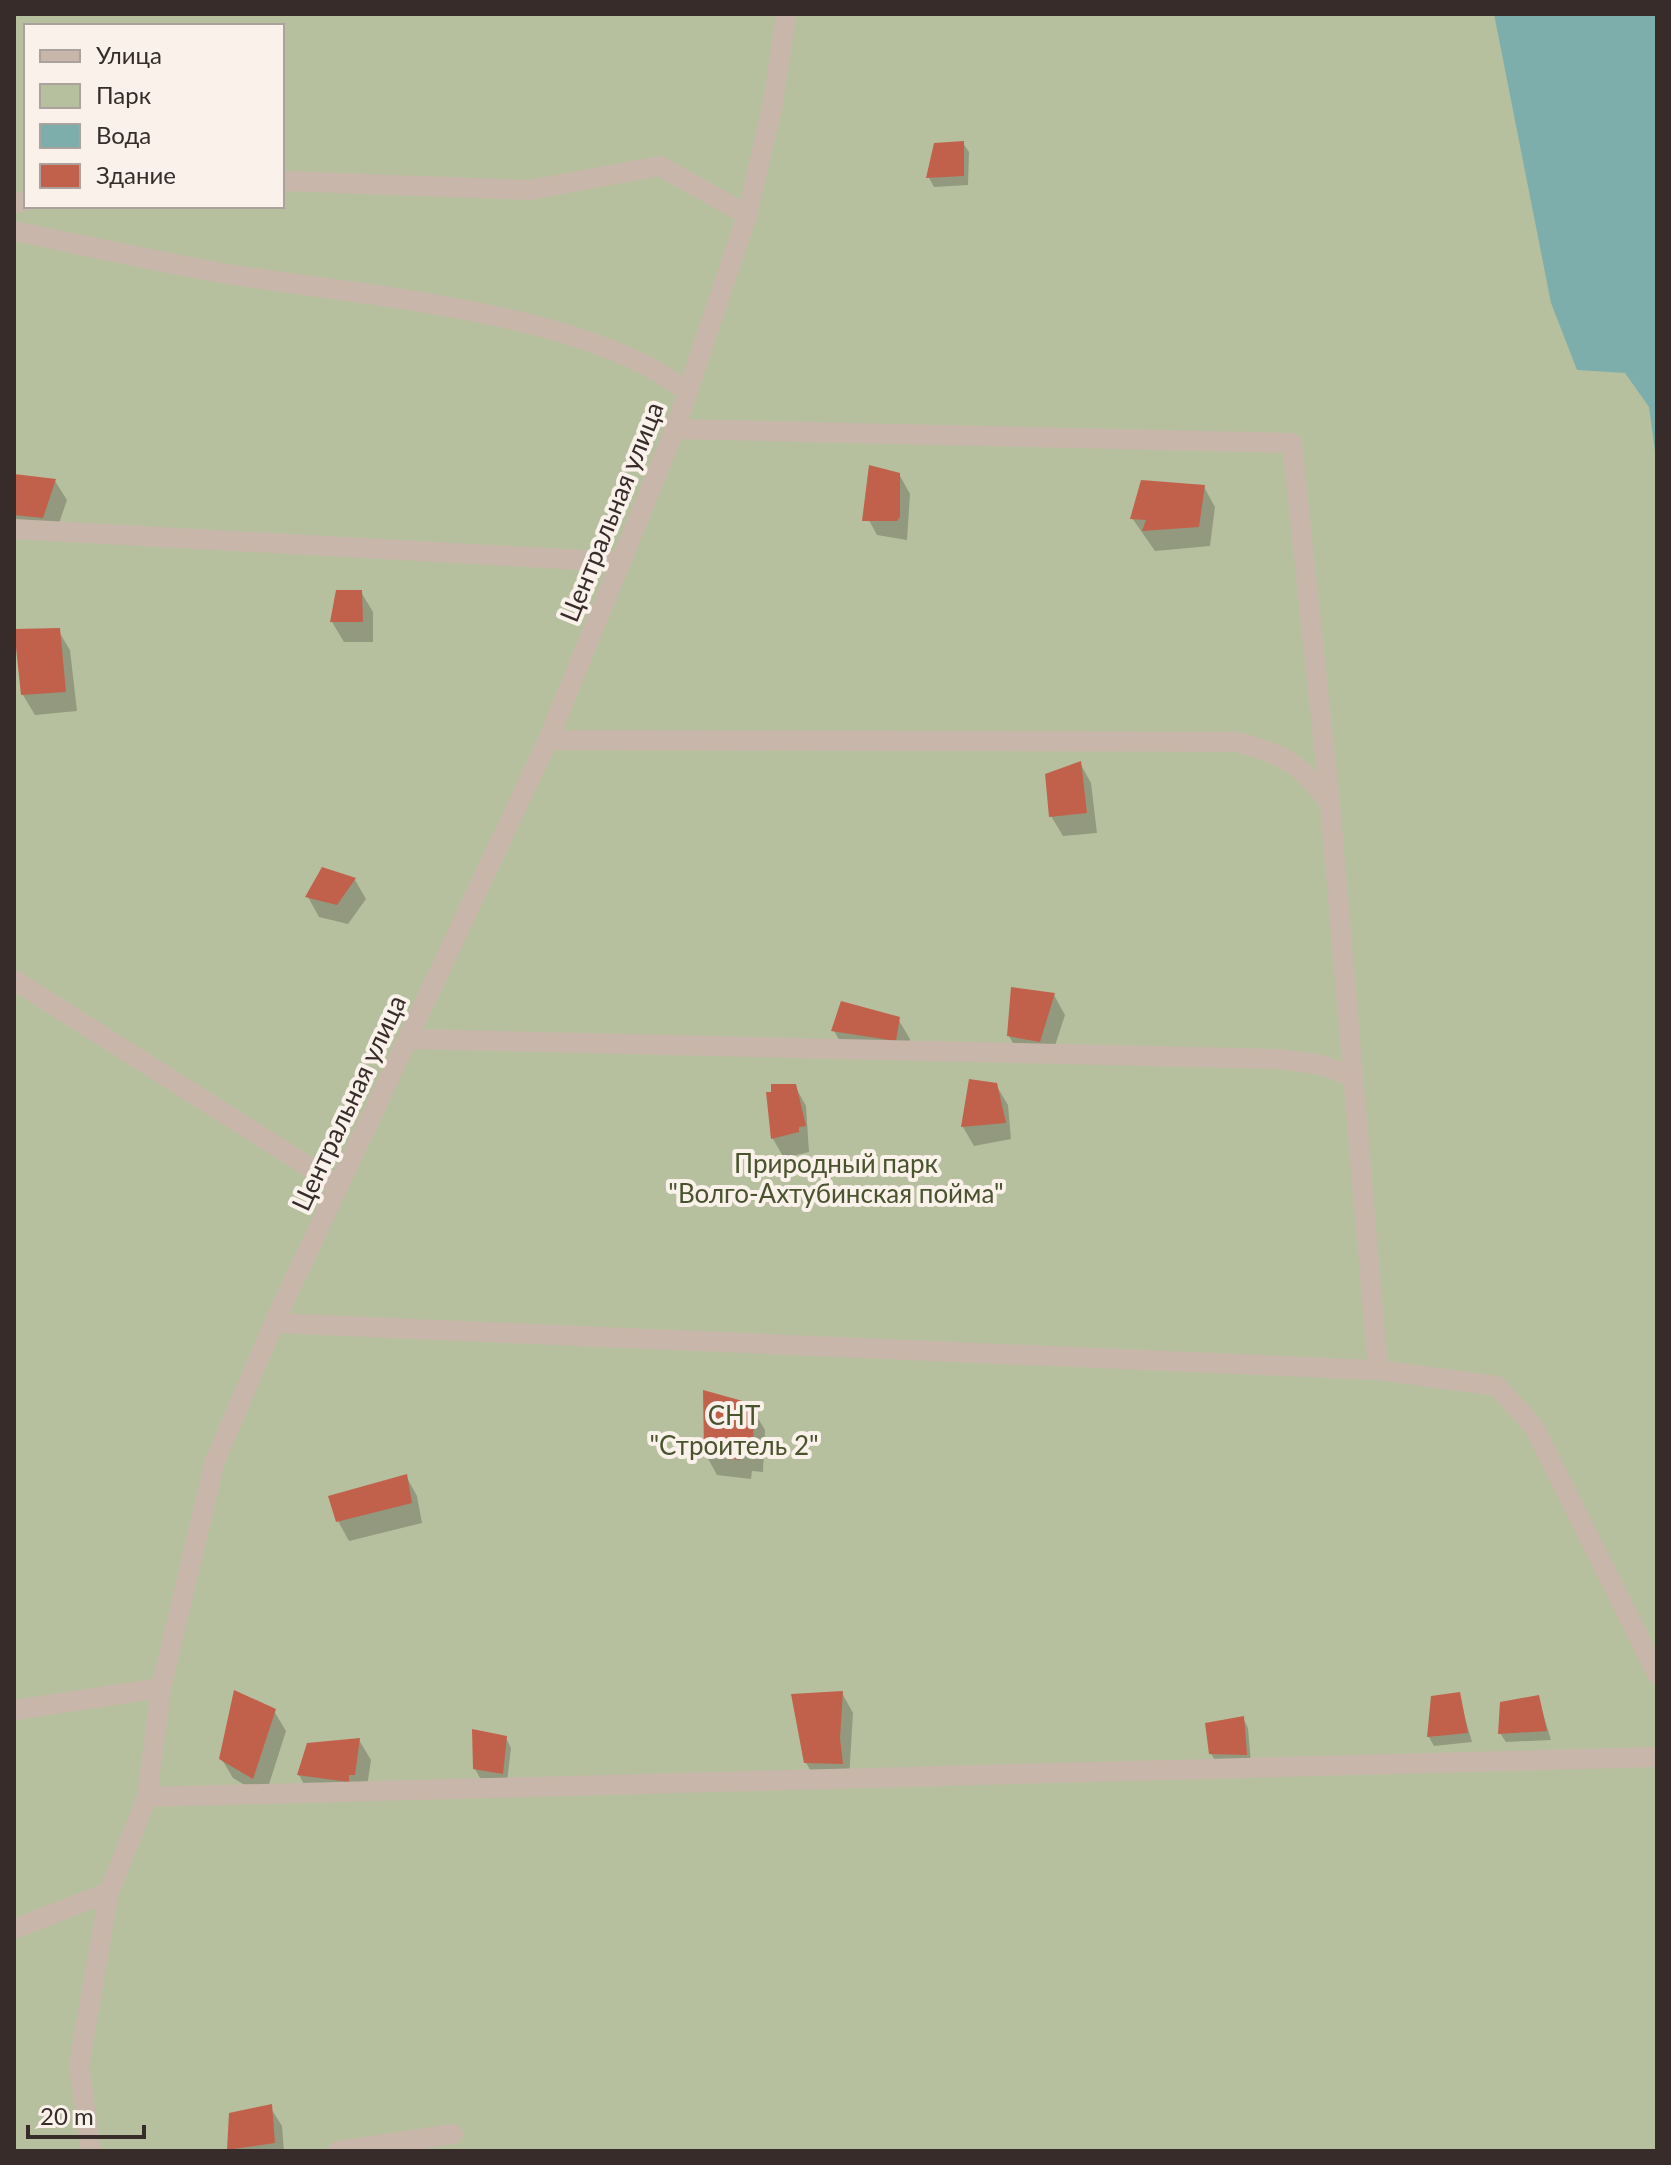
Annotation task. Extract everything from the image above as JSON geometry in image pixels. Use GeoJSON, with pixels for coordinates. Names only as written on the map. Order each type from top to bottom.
{"type":"FeatureCollection","features":[{"type":"Feature","properties":{"kind":"street","name":"Центральная улица"},"geometry":{"type":"LineString","coordinates":[[91,2151],[79,2065],[109,1892],[147,1797],[161,1688],[215,1461],[274,1323],[548,740],[675,429],[747,215],[773,103],[786,14]]}},
{"type":"Feature","properties":{"kind":"street"},"geometry":{"type":"LineString","coordinates":[[284,181],[529,190],[660,166],[747,215]]}},
{"type":"Feature","properties":{"kind":"street"},"geometry":{"type":"LineString","coordinates":[[14,231],[220,272],[486,315],[568,336],[635,358],[687,392]]}},
{"type":"Feature","properties":{"kind":"street"},"geometry":{"type":"LineString","coordinates":[[675,429],[1292,443],[1330,804],[1378,1370]]}},
{"type":"Feature","properties":{"kind":"street"},"geometry":{"type":"LineString","coordinates":[[14,529],[619,562]]}},
{"type":"Feature","properties":{"kind":"street"},"geometry":{"type":"LineString","coordinates":[[548,740],[1237,742],[1282,755],[1308,776],[1330,804]]}},
{"type":"Feature","properties":{"kind":"street"},"geometry":{"type":"LineString","coordinates":[[14,980],[339,1186]]}},
{"type":"Feature","properties":{"kind":"street"},"geometry":{"type":"LineString","coordinates":[[408,1039],[1279,1059],[1322,1065],[1352,1077]]}},
{"type":"Feature","properties":{"kind":"street"},"geometry":{"type":"LineString","coordinates":[[274,1323],[1378,1370],[1497,1386],[1534,1427],[1657,1674]]}},
{"type":"Feature","properties":{"kind":"street"},"geometry":{"type":"LineString","coordinates":[[14,1710],[161,1688]]}},
{"type":"Feature","properties":{"kind":"street"},"geometry":{"type":"LineString","coordinates":[[147,1797],[1657,1757]]}},
{"type":"Feature","properties":{"kind":"street"},"geometry":{"type":"LineString","coordinates":[[14,1929],[109,1892]]}},
{"type":"Feature","properties":{"kind":"street"},"geometry":{"type":"LineString","coordinates":[[338,2151],[453,2134]]}},
{"type":"Feature","properties":{"kind":"green space","name":"СНТ \"Строитель 2\""},"geometry":{"type":"Polygon","coordinates":[[[14,14],[1657,14],[1657,2151],[14,2151],[14,14]]]}},
{"type":"Feature","properties":{"kind":"water"},"geometry":{"type":"Polygon","coordinates":[[[1494,14],[1657,14],[1657,466],[1649,407],[1625,373],[1577,370],[1551,303],[1494,14]]]}},
{"type":"Feature","properties":{"kind":"building"},"geometry":{"type":"Polygon","coordinates":[[[964,141],[964,176],[926,178],[934,143],[964,141]]]}},
{"type":"Feature","properties":{"kind":"building"},"geometry":{"type":"Polygon","coordinates":[[[869,465],[900,473],[900,517],[897,521],[862,521],[869,465]]]}},
{"type":"Feature","properties":{"kind":"building"},"geometry":{"type":"Polygon","coordinates":[[[14,474],[56,479],[43,518],[14,515],[14,474]]]}},
{"type":"Feature","properties":{"kind":"building"},"geometry":{"type":"Polygon","coordinates":[[[1141,480],[1205,485],[1199,527],[1142,531],[1146,520],[1130,519],[1141,480]]]}},
{"type":"Feature","properties":{"kind":"building"},"geometry":{"type":"Polygon","coordinates":[[[336,590],[362,590],[363,622],[330,622],[336,590]]]}},
{"type":"Feature","properties":{"kind":"building"},"geometry":{"type":"Polygon","coordinates":[[[60,628],[66,692],[21,695],[14,629],[60,628]]]}},
{"type":"Feature","properties":{"kind":"building"},"geometry":{"type":"Polygon","coordinates":[[[1081,761],[1087,813],[1049,817],[1045,774],[1081,761]]]}},
{"type":"Feature","properties":{"kind":"building"},"geometry":{"type":"Polygon","coordinates":[[[322,867],[356,878],[337,905],[305,897],[322,867]]]}},
{"type":"Feature","properties":{"kind":"building"},"geometry":{"type":"Polygon","coordinates":[[[1011,987],[1055,993],[1040,1042],[1007,1036],[1011,987]]]}},
{"type":"Feature","properties":{"kind":"building"},"geometry":{"type":"Polygon","coordinates":[[[841,1001],[900,1017],[896,1041],[831,1031],[841,1001]]]}},
{"type":"Feature","properties":{"kind":"building"},"geometry":{"type":"Polygon","coordinates":[[[969,1079],[997,1083],[1006,1123],[961,1127],[969,1079]]]}},
{"type":"Feature","properties":{"kind":"building"},"geometry":{"type":"Polygon","coordinates":[[[771,1084],[796,1084],[806,1126],[799,1127],[799,1132],[771,1139],[766,1092],[771,1092],[771,1084]]]}},
{"type":"Feature","properties":{"kind":"building"},"geometry":{"type":"Polygon","coordinates":[[[703,1390],[750,1403],[755,1408],[752,1453],[741,1452],[740,1460],[704,1455],[703,1390]]]}},
{"type":"Feature","properties":{"kind":"building"},"geometry":{"type":"Polygon","coordinates":[[[407,1474],[412,1503],[336,1522],[328,1496],[407,1474]]]}},
{"type":"Feature","properties":{"kind":"building"},"geometry":{"type":"Polygon","coordinates":[[[234,1690],[276,1709],[253,1779],[219,1759],[234,1690]]]}},
{"type":"Feature","properties":{"kind":"building"},"geometry":{"type":"Polygon","coordinates":[[[843,1691],[840,1738],[843,1764],[804,1763],[791,1694],[843,1691]]]}},
{"type":"Feature","properties":{"kind":"building"},"geometry":{"type":"Polygon","coordinates":[[[1460,1692],[1468,1733],[1427,1737],[1431,1696],[1460,1692]]]}},
{"type":"Feature","properties":{"kind":"building"},"geometry":{"type":"Polygon","coordinates":[[[1539,1695],[1547,1731],[1498,1734],[1500,1702],[1539,1695]]]}},
{"type":"Feature","properties":{"kind":"building"},"geometry":{"type":"Polygon","coordinates":[[[1244,1716],[1247,1755],[1209,1754],[1205,1723],[1244,1716]]]}},
{"type":"Feature","properties":{"kind":"building"},"geometry":{"type":"Polygon","coordinates":[[[472,1729],[507,1736],[503,1774],[473,1769],[472,1729]]]}},
{"type":"Feature","properties":{"kind":"building"},"geometry":{"type":"Polygon","coordinates":[[[360,1738],[355,1775],[349,1775],[349,1782],[297,1775],[307,1743],[360,1738]]]}},
{"type":"Feature","properties":{"kind":"building"},"geometry":{"type":"Polygon","coordinates":[[[272,2104],[275,2143],[227,2150],[229,2113],[272,2104]]]}},
{"type":"Feature","properties":{"kind":"park label","name":"Природный парк \"Волго-Ахтубинская пойма\""},"geometry":{"type":"Point","coordinates":[836,1179]}}]}
